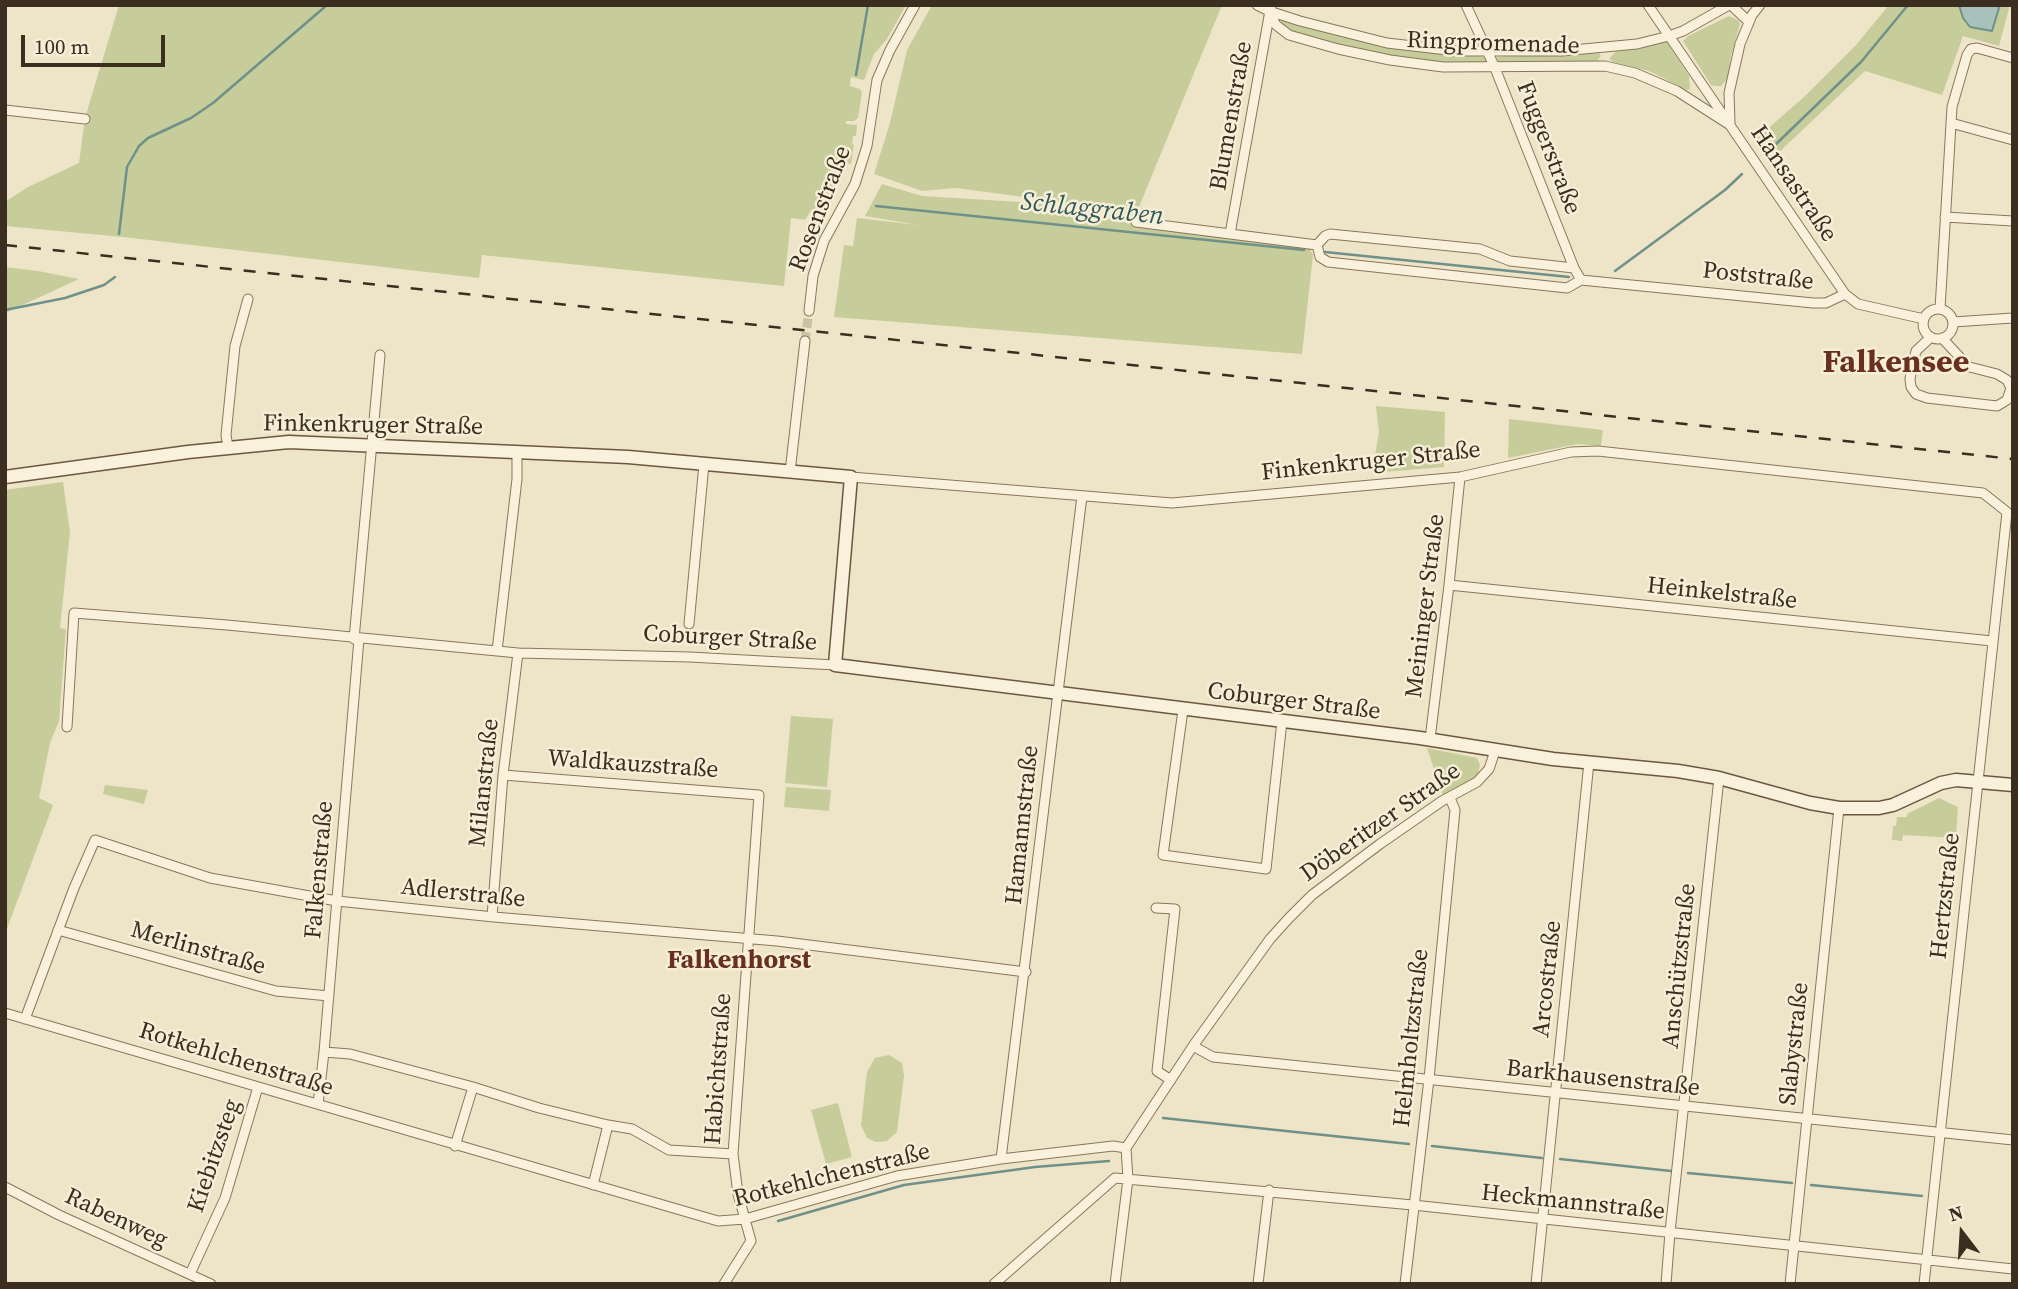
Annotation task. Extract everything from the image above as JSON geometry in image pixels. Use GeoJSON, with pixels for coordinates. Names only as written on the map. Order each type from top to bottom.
{"type":"FeatureCollection","features":[{"type":"Feature","properties":{"kind":"street","name":"Rosenstraße"},"geometry":{"type":"LineString","coordinates":[[809,311],[813,276],[824,241],[855,184],[867,146],[877,80],[915,5]]}},
{"type":"Feature","properties":{"kind":"street","name":"Ringpromenade"},"geometry":{"type":"LineString","coordinates":[[1257,5],[1338,32],[1387,43],[1456,51],[1562,51],[1637,44],[1683,31],[1730,5],[1749,22]]}},
{"type":"Feature","properties":{"kind":"street","name":"Fuggerstraße"},"geometry":{"type":"LineString","coordinates":[[1466,5],[1495,68],[1574,268]]}},
{"type":"Feature","properties":{"kind":"street"},"geometry":{"type":"LineString","coordinates":[[1648,5],[1670,36]]}},
{"type":"Feature","properties":{"kind":"street"},"geometry":{"type":"LineString","coordinates":[[1730,125],[1730,93],[1740,44],[1752,15],[1760,5]]}},
{"type":"Feature","properties":{"kind":"street","name":"Ringpromenade"},"geometry":{"type":"LineString","coordinates":[[1270,8],[1276,25],[1289,35],[1391,60],[1443,67],[1605,66],[1635,73],[1677,91],[1730,125]]}},
{"type":"Feature","properties":{"kind":"street","name":"Blumenstraße"},"geometry":{"type":"LineString","coordinates":[[1231,230],[1270,8]]}},
{"type":"Feature","properties":{"kind":"street","name":"Hansastraße"},"geometry":{"type":"LineString","coordinates":[[1670,36],[1845,294]]}},
{"type":"Feature","properties":{"kind":"street","name":"Ringpromenade"},"geometry":{"type":"LineString","coordinates":[[1601,47],[1605,66]]}},
{"type":"Feature","properties":{"kind":"street"},"geometry":{"type":"LineString","coordinates":[[1940,309],[1951,123],[1967,55],[1971,49],[1977,48],[2013,58]]}},
{"type":"Feature","properties":{"kind":"street"},"geometry":{"type":"LineString","coordinates":[[5,110],[85,119]]}},
{"type":"Feature","properties":{"kind":"street"},"geometry":{"type":"LineString","coordinates":[[1951,123],[2013,140]]}},
{"type":"Feature","properties":{"kind":"street"},"geometry":{"type":"LineString","coordinates":[[1945,217],[2013,221]]}},
{"type":"Feature","properties":{"kind":"street"},"geometry":{"type":"LineString","coordinates":[[1136,222],[1231,230],[1317,245],[1330,234],[1480,249],[1510,261],[1574,268],[1581,280]]}},
{"type":"Feature","properties":{"kind":"street","name":"Poststraße"},"geometry":{"type":"LineString","coordinates":[[1317,245],[1320,257],[1328,262],[1567,288],[1581,280],[1813,303],[1826,303],[1845,294],[1858,304],[1924,319]]}},
{"type":"Feature","properties":{"kind":"street","name":"Finkenkruger Straße"},"geometry":{"type":"LineString","coordinates":[[228,447],[226,435],[235,346],[248,299]]}},
{"type":"Feature","properties":{"kind":"street"},"geometry":{"type":"LineString","coordinates":[[1940,309],[1949,313],[1953,321],[1951,332],[1942,338],[1931,337],[1924,329],[1924,319],[1931,311],[1940,309]]}},
{"type":"Feature","properties":{"kind":"street"},"geometry":{"type":"LineString","coordinates":[[1953,321],[2013,318]]}},
{"type":"Feature","properties":{"kind":"street"},"geometry":{"type":"LineString","coordinates":[[1931,337],[1916,351],[1911,387],[1916,394],[1927,398],[2013,408]]}},
{"type":"Feature","properties":{"kind":"street"},"geometry":{"type":"LineString","coordinates":[[1942,338],[1966,364]]}},
{"type":"Feature","properties":{"kind":"street"},"geometry":{"type":"LineString","coordinates":[[790,471],[805,341]]}},
{"type":"Feature","properties":{"kind":"street","name":"Falkenstraße"},"geometry":{"type":"LineString","coordinates":[[318,1104],[337,901],[370,445],[380,355]]}},
{"type":"Feature","properties":{"kind":"street"},"geometry":{"type":"LineString","coordinates":[[1912,367],[1954,363],[1997,374],[2007,380],[2011,388],[2007,400],[1997,406]]}},
{"type":"Feature","properties":{"kind":"street","name":"Finkenkruger Straße"},"geometry":{"type":"LineString","coordinates":[[5,477],[228,447],[289,442],[517,451],[1172,503],[1460,477],[1571,452],[1598,451],[1983,493],[2010,512]]}},
{"type":"Feature","properties":{"kind":"street","name":"Finkenkruger Straße"},"geometry":{"type":"LineString","coordinates":[[497,651],[517,479],[517,451]]}},
{"type":"Feature","properties":{"kind":"street"},"geometry":{"type":"LineString","coordinates":[[689,625],[704,464]]}},
{"type":"Feature","properties":{"kind":"street"},"geometry":{"type":"LineString","coordinates":[[835,666],[851,477]]}},
{"type":"Feature","properties":{"kind":"street","name":"Meininger Straße"},"geometry":{"type":"LineString","coordinates":[[1430,739],[1460,477]]}},
{"type":"Feature","properties":{"kind":"street","name":"Hamannstraße"},"geometry":{"type":"LineString","coordinates":[[1001,1159],[1026,972],[1082,496]]}},
{"type":"Feature","properties":{"kind":"street","name":"Hertzstraße"},"geometry":{"type":"LineString","coordinates":[[1924,1284],[1992,641],[2010,512]]}},
{"type":"Feature","properties":{"kind":"street","name":"Heinkelstraße"},"geometry":{"type":"LineString","coordinates":[[1449,585],[1992,641]]}},
{"type":"Feature","properties":{"kind":"street","name":"Coburger Straße"},"geometry":{"type":"LineString","coordinates":[[67,727],[74,613],[518,653],[706,658],[835,666],[1430,739],[1495,751]]}},
{"type":"Feature","properties":{"kind":"street","name":"Milanstraße"},"geometry":{"type":"LineString","coordinates":[[492,917],[503,775],[518,653]]}},
{"type":"Feature","properties":{"kind":"street"},"geometry":{"type":"LineString","coordinates":[[1183,710],[1163,855],[1266,869],[1282,721]]}},
{"type":"Feature","properties":{"kind":"street"},"geometry":{"type":"LineString","coordinates":[[1495,751],[1678,771],[1719,778],[1781,796],[1839,808],[1879,808],[1893,805],[1941,783],[1956,780],[2013,785]]}},
{"type":"Feature","properties":{"kind":"street","name":"Döberitzer Straße"},"geometry":{"type":"LineString","coordinates":[[1126,1148],[1193,1046],[1270,939],[1289,918],[1312,895],[1380,844],[1483,776],[1493,761],[1495,751]]}},
{"type":"Feature","properties":{"kind":"street","name":"Arcostraße"},"geometry":{"type":"LineString","coordinates":[[1536,1284],[1589,762]]}},
{"type":"Feature","properties":{"kind":"street","name":"Waldkauzstraße"},"geometry":{"type":"LineString","coordinates":[[503,775],[759,795]]}},
{"type":"Feature","properties":{"kind":"street","name":"Anschützstraße"},"geometry":{"type":"LineString","coordinates":[[1667,1284],[1670,1232],[1719,778]]}},
{"type":"Feature","properties":{"kind":"street","name":"Habichtstraße"},"geometry":{"type":"LineString","coordinates":[[724,1284],[751,1241],[738,1194],[733,1154],[759,795]]}},
{"type":"Feature","properties":{"kind":"street","name":"Helmholtzstraße"},"geometry":{"type":"LineString","coordinates":[[1405,1284],[1429,1079],[1455,810],[1450,798]]}},
{"type":"Feature","properties":{"kind":"street","name":"Slabystraße"},"geometry":{"type":"LineString","coordinates":[[1790,1284],[1839,808]]}},
{"type":"Feature","properties":{"kind":"street","name":"Adlerstraße"},"geometry":{"type":"LineString","coordinates":[[25,1019],[95,840],[210,878],[337,901],[748,938],[1026,972]]}},
{"type":"Feature","properties":{"kind":"street"},"geometry":{"type":"LineString","coordinates":[[1156,908],[1175,909],[1157,1071],[1171,1080]]}},
{"type":"Feature","properties":{"kind":"street","name":"Merlinstraße"},"geometry":{"type":"LineString","coordinates":[[58,930],[276,991],[329,996]]}},
{"type":"Feature","properties":{"kind":"street","name":"Rotkehlchenstraße"},"geometry":{"type":"LineString","coordinates":[[5,1013],[455,1146],[708,1219],[723,1221],[746,1219],[897,1176],[1001,1159],[1113,1146],[1126,1148]]}},
{"type":"Feature","properties":{"kind":"street","name":"Barkhausenstraße"},"geometry":{"type":"LineString","coordinates":[[1193,1046],[1213,1057],[2013,1140]]}},
{"type":"Feature","properties":{"kind":"street","name":"Rotkehlchenstraße"},"geometry":{"type":"LineString","coordinates":[[324,1052],[350,1054],[473,1087],[542,1109],[632,1129],[668,1150],[733,1154]]}},
{"type":"Feature","properties":{"kind":"street","name":"Kiebitzsteg"},"geometry":{"type":"LineString","coordinates":[[190,1274],[225,1198],[258,1087]]}},
{"type":"Feature","properties":{"kind":"street"},"geometry":{"type":"LineString","coordinates":[[455,1146],[473,1087]]}},
{"type":"Feature","properties":{"kind":"street"},"geometry":{"type":"LineString","coordinates":[[593,1185],[608,1125]]}},
{"type":"Feature","properties":{"kind":"street"},"geometry":{"type":"LineString","coordinates":[[1115,1284],[1128,1179],[1126,1148]]}},
{"type":"Feature","properties":{"kind":"street"},"geometry":{"type":"LineString","coordinates":[[994,1284],[1115,1178],[1128,1179]]}},
{"type":"Feature","properties":{"kind":"street","name":"Heckmannstraße"},"geometry":{"type":"LineString","coordinates":[[1128,1179],[1269,1190],[2013,1269]]}},
{"type":"Feature","properties":{"kind":"street","name":"Rabenweg"},"geometry":{"type":"LineString","coordinates":[[5,1187],[59,1215],[211,1284]]}},
{"type":"Feature","properties":{"kind":"street"},"geometry":{"type":"LineString","coordinates":[[1258,1284],[1269,1190]]}},
{"type":"Feature","properties":{"kind":"green space"},"geometry":{"type":"Polygon","coordinates":[[[119,5],[906,5],[887,39],[874,54],[864,80],[851,77],[850,86],[862,92],[858,118],[846,121],[846,124],[857,125],[856,136],[853,136],[851,164],[842,160],[840,177],[819,210],[812,209],[805,220],[791,218],[784,286],[482,255],[479,278],[5,226],[5,202],[28,187],[79,163],[85,118],[119,5]]]}},
{"type":"Feature","properties":{"kind":"green space"},"geometry":{"type":"Polygon","coordinates":[[[932,5],[1222,5],[1134,219],[1084,205],[956,188],[922,191],[874,174],[890,123],[907,50],[932,5]]]}},
{"type":"Feature","properties":{"kind":"green space"},"geometry":{"type":"Polygon","coordinates":[[[1889,5],[1959,5],[1963,18],[1999,8],[1998,5],[2010,5],[1999,46],[1963,36],[1942,95],[1865,71],[1776,155],[1766,144],[1760,145],[1757,138],[1804,97],[1856,45],[1889,5]]]}},
{"type":"Feature","properties":{"kind":"green space"},"geometry":{"type":"Polygon","coordinates":[[[1729,16],[1740,24],[1730,59],[1729,77],[1721,86],[1715,86],[1711,85],[1683,41],[1729,16]]]}},
{"type":"Feature","properties":{"kind":"green space"},"geometry":{"type":"Polygon","coordinates":[[[1283,20],[1367,43],[1484,57],[1487,62],[1409,60],[1321,41],[1287,29],[1280,22],[1283,20]]]}},
{"type":"Feature","properties":{"kind":"green space"},"geometry":{"type":"Polygon","coordinates":[[[1666,41],[1689,76],[1690,89],[1687,90],[1649,71],[1609,59],[1615,52],[1666,41]]]}},
{"type":"Feature","properties":{"kind":"green space"},"geometry":{"type":"Polygon","coordinates":[[[1599,53],[1601,56],[1597,61],[1499,65],[1495,61],[1498,57],[1599,53]]]}},
{"type":"Feature","properties":{"kind":"green space"},"geometry":{"type":"Polygon","coordinates":[[[882,184],[922,196],[1037,203],[1137,225],[1308,245],[1313,255],[1302,354],[834,317],[844,245],[853,246],[857,218],[918,225],[865,216],[882,184]]]}},
{"type":"Feature","properties":{"kind":"green space"},"geometry":{"type":"Polygon","coordinates":[[[5,267],[38,271],[79,279],[5,313],[5,267]]]}},
{"type":"Feature","properties":{"kind":"green space"},"geometry":{"type":"Polygon","coordinates":[[[1376,406],[1445,412],[1444,467],[1372,473],[1379,432],[1376,406]]]}},
{"type":"Feature","properties":{"kind":"green space"},"geometry":{"type":"Polygon","coordinates":[[[1509,419],[1603,430],[1601,446],[1577,444],[1508,458],[1509,419]]]}},
{"type":"Feature","properties":{"kind":"green space"},"geometry":{"type":"Polygon","coordinates":[[[63,482],[70,532],[60,628],[66,629],[59,721],[50,743],[39,798],[53,805],[5,934],[5,490],[63,482]]]}},
{"type":"Feature","properties":{"kind":"green space"},"geometry":{"type":"Polygon","coordinates":[[[791,716],[833,719],[827,787],[785,783],[791,716]]]}},
{"type":"Feature","properties":{"kind":"green space"},"geometry":{"type":"Polygon","coordinates":[[[1427,748],[1477,758],[1480,765],[1478,774],[1468,783],[1443,796],[1427,748]]]}},
{"type":"Feature","properties":{"kind":"green space"},"geometry":{"type":"Polygon","coordinates":[[[105,785],[148,790],[144,804],[103,794],[105,785]]]}},
{"type":"Feature","properties":{"kind":"green space"},"geometry":{"type":"Polygon","coordinates":[[[786,787],[831,790],[829,811],[784,807],[786,787]]]}},
{"type":"Feature","properties":{"kind":"green space"},"geometry":{"type":"Polygon","coordinates":[[[1939,798],[1958,807],[1956,838],[1903,835],[1902,841],[1892,840],[1897,817],[1907,817],[1907,814],[1939,798]]]}},
{"type":"Feature","properties":{"kind":"green space"},"geometry":{"type":"Polygon","coordinates":[[[889,1055],[902,1063],[904,1076],[897,1132],[887,1141],[876,1142],[867,1138],[861,1125],[867,1072],[875,1058],[889,1055]]]}},
{"type":"Feature","properties":{"kind":"green space"},"geometry":{"type":"Polygon","coordinates":[[[838,1103],[852,1157],[826,1164],[811,1110],[838,1103]]]}},
{"type":"Feature","properties":{"kind":"water"},"geometry":{"type":"Polygon","coordinates":[[[1959,5],[1998,5],[1992,31],[1970,27],[1963,18],[1959,5]]]}},
{"type":"Feature","properties":{"kind":"waterway","name":"Schlaggraben"},"geometry":{"type":"LineString","coordinates":[[119,234],[127,167],[139,146],[148,138],[191,118],[213,103],[327,5]]}},
{"type":"Feature","properties":{"kind":"waterway","name":"Schlaggraben"},"geometry":{"type":"LineString","coordinates":[[856,75],[868,5]]}},
{"type":"Feature","properties":{"kind":"waterway","name":"Schlaggraben"},"geometry":{"type":"LineString","coordinates":[[1774,146],[1861,62],[1908,5]]}},
{"type":"Feature","properties":{"kind":"waterway","name":"Schlaggraben"},"geometry":{"type":"LineString","coordinates":[[1615,271],[1725,190],[1742,174]]}},
{"type":"Feature","properties":{"kind":"waterway","name":"Schlaggraben"},"geometry":{"type":"LineString","coordinates":[[876,206],[1304,250]]}},
{"type":"Feature","properties":{"kind":"waterway","name":"Schlaggraben"},"geometry":{"type":"LineString","coordinates":[[1325,252],[1569,277]]}},
{"type":"Feature","properties":{"kind":"waterway","name":"Schlaggraben"},"geometry":{"type":"LineString","coordinates":[[5,310],[65,298],[104,285],[115,277]]}},
{"type":"Feature","properties":{"kind":"waterway"},"geometry":{"type":"LineString","coordinates":[[1163,1118],[1409,1144]]}},
{"type":"Feature","properties":{"kind":"waterway"},"geometry":{"type":"LineString","coordinates":[[1432,1146],[1542,1158]]}},
{"type":"Feature","properties":{"kind":"waterway"},"geometry":{"type":"LineString","coordinates":[[1560,1159],[1671,1171]]}},
{"type":"Feature","properties":{"kind":"waterway"},"geometry":{"type":"LineString","coordinates":[[778,1221],[904,1185],[1035,1167],[1109,1161]]}},
{"type":"Feature","properties":{"kind":"waterway"},"geometry":{"type":"LineString","coordinates":[[1688,1173],[1792,1183]]}},
{"type":"Feature","properties":{"kind":"waterway"},"geometry":{"type":"LineString","coordinates":[[1811,1185],[1922,1196]]}},
{"type":"Feature","properties":{"kind":"tunnel"},"geometry":{"type":"LineString","coordinates":[[805,341],[809,311]]}},
{"type":"Feature","properties":{"kind":"railway"},"geometry":{"type":"LineString","coordinates":[[5,245],[2013,459]]}},
{"type":"Feature","properties":{"kind":"district","name":"Falkensee"},"geometry":{"type":"Point","coordinates":[1896,364]}},
{"type":"Feature","properties":{"kind":"district","name":"Falkenhorst"},"geometry":{"type":"Point","coordinates":[739,961]}}]}
